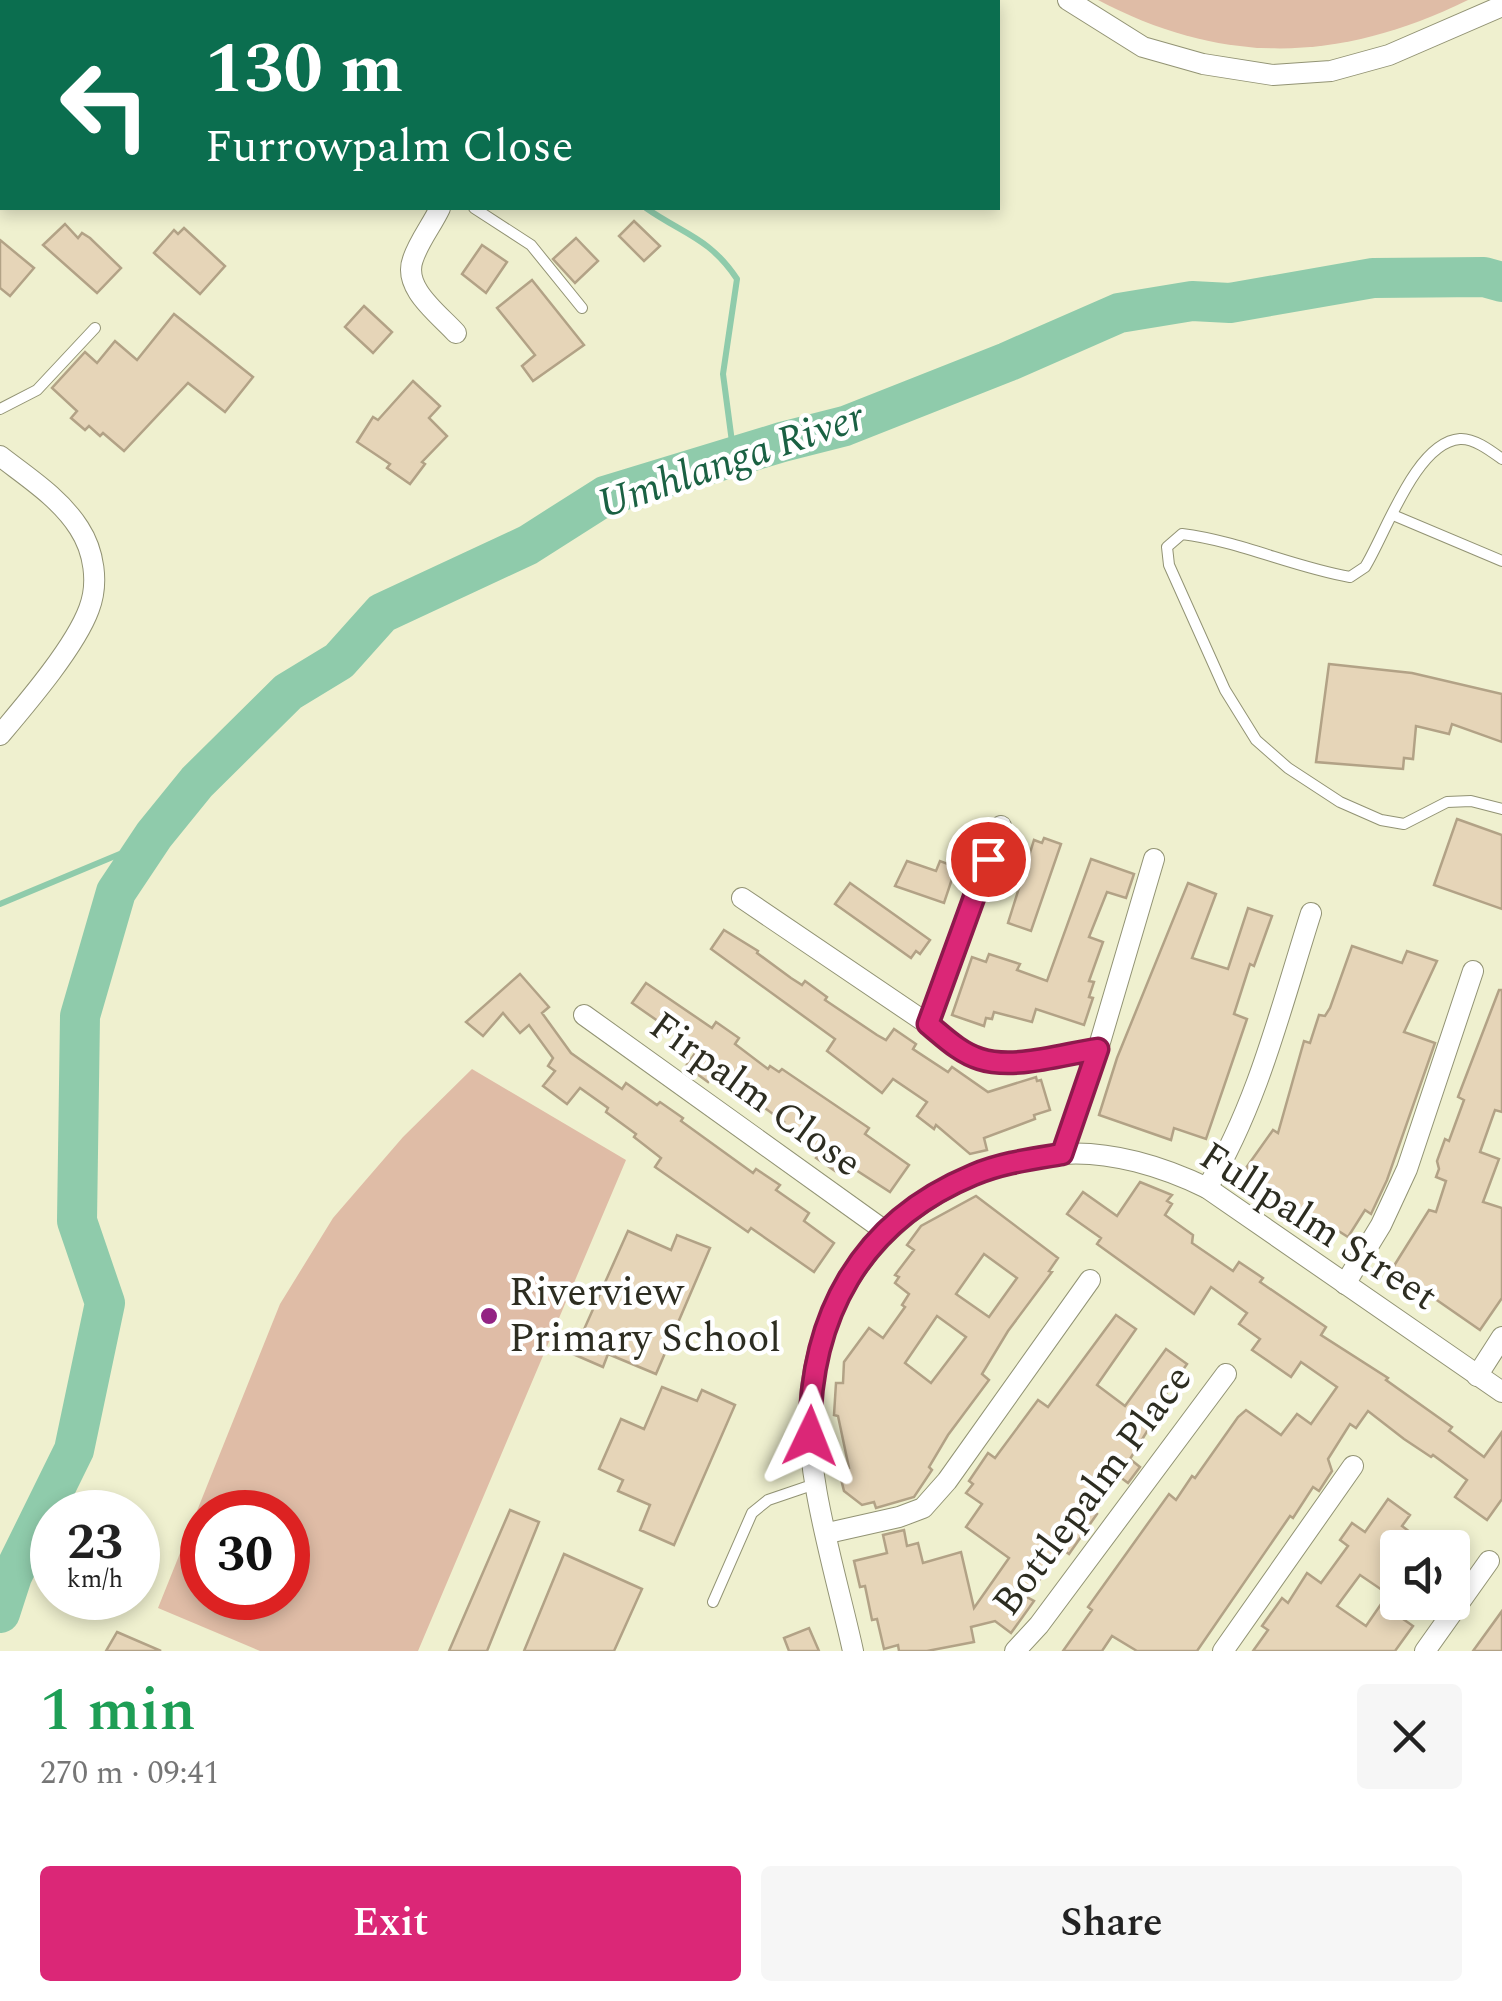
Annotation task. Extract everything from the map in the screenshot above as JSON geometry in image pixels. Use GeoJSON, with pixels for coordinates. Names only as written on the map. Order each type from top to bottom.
{"type":"FeatureCollection","features":[{"type":"Feature","properties":{"kind":"street"},"geometry":{"type":"LineString","coordinates":[[1068,0],[1143,47],[1203,64],[1273,75],[1331,71],[1389,55],[1502,6]]}},
{"type":"Feature","properties":{"kind":"street"},"geometry":{"type":"LineString","coordinates":[[439,210],[413,256],[410,270],[412,282],[423,298],[456,333]]}},
{"type":"Feature","properties":{"kind":"street"},"geometry":{"type":"LineString","coordinates":[[0,456],[53,498],[79,527],[91,552],[94,581],[89,610],[71,641],[0,735]]}},
{"type":"Feature","properties":{"kind":"street"},"geometry":{"type":"LineString","coordinates":[[928,1024],[1001,826]]}},
{"type":"Feature","properties":{"kind":"street"},"geometry":{"type":"LineString","coordinates":[[1062,1154],[1098,1049],[1154,859]]}},
{"type":"Feature","properties":{"kind":"street"},"geometry":{"type":"LineString","coordinates":[[742,898],[956,1047],[1004,1062],[1098,1049]]}},
{"type":"Feature","properties":{"kind":"street"},"geometry":{"type":"LineString","coordinates":[[1208,1188],[1234,1144],[1250,1105],[1311,913]]}},
{"type":"Feature","properties":{"kind":"street"},"geometry":{"type":"LineString","coordinates":[[1345,1284],[1381,1225],[1406,1169],[1473,971]]}},
{"type":"Feature","properties":{"kind":"street","name":"Firpalm Close"},"geometry":{"type":"LineString","coordinates":[[584,1015],[884,1232]]}},
{"type":"Feature","properties":{"kind":"street","name":"Fullpalm Street"},"geometry":{"type":"LineString","coordinates":[[854,1651],[816,1484],[810,1402],[813,1368],[839,1293],[884,1232],[910,1211],[973,1175],[1062,1154],[1093,1155],[1177,1173],[1208,1188],[1502,1392]]}},
{"type":"Feature","properties":{"kind":"street"},"geometry":{"type":"LineString","coordinates":[[828,1533],[923,1508],[948,1481],[1090,1280]]}},
{"type":"Feature","properties":{"kind":"street"},"geometry":{"type":"LineString","coordinates":[[1477,1376],[1502,1337]]}},
{"type":"Feature","properties":{"kind":"street","name":"Bottlepalm Place"},"geometry":{"type":"LineString","coordinates":[[1015,1651],[1039,1625],[1226,1374]]}},
{"type":"Feature","properties":{"kind":"street"},"geometry":{"type":"LineString","coordinates":[[1223,1651],[1353,1466]]}},
{"type":"Feature","properties":{"kind":"street"},"geometry":{"type":"LineString","coordinates":[[1426,1651],[1489,1561]]}},
{"type":"Feature","properties":{"kind":"lane"},"geometry":{"type":"LineString","coordinates":[[477,210],[532,245],[582,308]]}},
{"type":"Feature","properties":{"kind":"lane"},"geometry":{"type":"LineString","coordinates":[[0,410],[37,390],[95,328]]}},
{"type":"Feature","properties":{"kind":"lane"},"geometry":{"type":"LineString","coordinates":[[1502,459],[1484,446],[1462,438],[1434,448],[1418,468],[1365,567],[1350,577],[1204,537],[1182,534],[1167,547],[1169,565],[1225,690],[1256,740],[1288,768],[1340,802],[1381,820],[1404,824],[1447,802],[1471,801],[1502,809]]}},
{"type":"Feature","properties":{"kind":"lane"},"geometry":{"type":"LineString","coordinates":[[1393,515],[1502,561]]}},
{"type":"Feature","properties":{"kind":"lane"},"geometry":{"type":"LineString","coordinates":[[713,1602],[752,1514],[768,1500],[816,1484]]}},
{"type":"Feature","properties":{"kind":"shaded area"},"geometry":{"type":"Polygon","coordinates":[[[1098,0],[1468,0],[1374,36],[1329,45],[1283,48],[1237,46],[1192,37],[1145,22],[1098,0]]]}},
{"type":"Feature","properties":{"kind":"shaded area"},"geometry":{"type":"Polygon","coordinates":[[[472,1069],[626,1160],[418,1651],[260,1651],[186,1620],[310,1620],[310,1490],[205,1490],[280,1304],[333,1218],[403,1137],[472,1069]]]}},
{"type":"Feature","properties":{"kind":"shaded area"},"geometry":{"type":"Polygon","coordinates":[[[180,1553],[180,1617],[160,1609],[180,1553]]]}},
{"type":"Feature","properties":{"kind":"building"},"geometry":{"type":"Polygon","coordinates":[[[634,221],[660,246],[644,261],[619,236],[634,221]]]}},
{"type":"Feature","properties":{"kind":"building"},"geometry":{"type":"Polygon","coordinates":[[[65,224],[78,238],[82,233],[90,238],[121,268],[97,293],[43,245],[65,224]]]}},
{"type":"Feature","properties":{"kind":"building"},"geometry":{"type":"Polygon","coordinates":[[[184,228],[225,266],[200,294],[154,253],[174,230],[178,234],[184,228]]]}},
{"type":"Feature","properties":{"kind":"building"},"geometry":{"type":"Polygon","coordinates":[[[576,238],[598,261],[575,283],[553,259],[576,238]]]}},
{"type":"Feature","properties":{"kind":"building"},"geometry":{"type":"Polygon","coordinates":[[[0,240],[34,268],[10,296],[0,288],[0,240]]]}},
{"type":"Feature","properties":{"kind":"building"},"geometry":{"type":"Polygon","coordinates":[[[482,245],[507,262],[486,293],[462,274],[482,245]]]}},
{"type":"Feature","properties":{"kind":"building"},"geometry":{"type":"Polygon","coordinates":[[[532,280],[584,345],[533,381],[522,366],[535,355],[497,308],[532,280]]]}},
{"type":"Feature","properties":{"kind":"building"},"geometry":{"type":"Polygon","coordinates":[[[364,306],[392,332],[373,353],[345,327],[364,306]]]}},
{"type":"Feature","properties":{"kind":"building"},"geometry":{"type":"Polygon","coordinates":[[[174,314],[253,377],[225,412],[188,383],[124,451],[103,433],[100,436],[89,426],[85,430],[71,418],[77,411],[52,388],[85,352],[97,363],[115,341],[137,360],[174,314]]]}},
{"type":"Feature","properties":{"kind":"building"},"geometry":{"type":"Polygon","coordinates":[[[413,381],[440,406],[429,418],[447,436],[422,462],[425,464],[410,484],[387,468],[390,464],[357,442],[373,417],[378,420],[413,381]]]}},
{"type":"Feature","properties":{"kind":"building"},"geometry":{"type":"Polygon","coordinates":[[[1329,664],[1412,673],[1502,694],[1502,742],[1452,724],[1449,734],[1416,726],[1413,759],[1404,758],[1403,769],[1316,762],[1329,664]]]}},
{"type":"Feature","properties":{"kind":"building"},"geometry":{"type":"Polygon","coordinates":[[[1457,819],[1502,835],[1502,909],[1434,885],[1457,819]]]}},
{"type":"Feature","properties":{"kind":"building"},"geometry":{"type":"Polygon","coordinates":[[[1044,838],[1061,844],[1031,931],[1008,923],[1034,840],[1042,843],[1044,838]]]}},
{"type":"Feature","properties":{"kind":"building"},"geometry":{"type":"Polygon","coordinates":[[[1091,859],[1134,874],[1126,898],[1107,892],[1089,937],[1103,942],[1089,981],[1094,982],[1089,997],[1093,998],[1084,1025],[1036,1009],[1032,1022],[994,1012],[992,1019],[986,1018],[984,1026],[952,1015],[972,957],[986,962],[989,954],[1020,964],[1017,970],[1047,981],[1091,859]]]}},
{"type":"Feature","properties":{"kind":"building"},"geometry":{"type":"Polygon","coordinates":[[[907,861],[936,871],[940,861],[956,867],[944,903],[895,886],[907,861]]]}},
{"type":"Feature","properties":{"kind":"building"},"geometry":{"type":"Polygon","coordinates":[[[850,883],[930,940],[920,954],[916,951],[911,958],[835,904],[850,883]]]}},
{"type":"Feature","properties":{"kind":"building"},"geometry":{"type":"Polygon","coordinates":[[[1188,883],[1216,894],[1192,958],[1228,969],[1248,908],[1272,916],[1254,966],[1250,964],[1234,1014],[1247,1019],[1206,1139],[1174,1128],[1171,1140],[1099,1115],[1117,1058],[1188,883]]]}},
{"type":"Feature","properties":{"kind":"building"},"geometry":{"type":"Polygon","coordinates":[[[724,930],[802,985],[805,981],[827,997],[825,1000],[877,1035],[886,1040],[894,1029],[916,1044],[913,1049],[948,1072],[952,1067],[988,1092],[1036,1077],[1041,1080],[1050,1110],[984,1138],[987,1150],[970,1154],[936,1125],[934,1129],[917,1116],[927,1102],[893,1079],[882,1093],[827,1051],[835,1039],[711,949],[724,930]]]}},
{"type":"Feature","properties":{"kind":"building"},"geometry":{"type":"Polygon","coordinates":[[[1352,946],[1402,963],[1407,951],[1437,961],[1404,1032],[1435,1043],[1387,1180],[1371,1214],[1365,1210],[1348,1237],[1307,1211],[1304,1216],[1253,1183],[1258,1176],[1246,1168],[1273,1130],[1278,1133],[1304,1041],[1310,1043],[1319,1015],[1325,1016],[1330,1008],[1352,946]]]}},
{"type":"Feature","properties":{"kind":"building"},"geometry":{"type":"Polygon","coordinates":[[[520,974],[549,1007],[542,1013],[571,1053],[622,1089],[626,1083],[657,1105],[660,1102],[753,1173],[756,1169],[780,1185],[776,1190],[809,1213],[804,1221],[834,1243],[814,1272],[655,1167],[661,1158],[606,1112],[608,1108],[580,1088],[567,1104],[543,1086],[555,1071],[548,1066],[553,1058],[529,1025],[520,1033],[503,1013],[483,1036],[466,1022],[520,974]]]}},
{"type":"Feature","properties":{"kind":"building"},"geometry":{"type":"Polygon","coordinates":[[[646,983],[712,1028],[716,1022],[739,1038],[735,1044],[768,1069],[782,1069],[869,1128],[865,1134],[909,1165],[890,1192],[845,1163],[838,1173],[816,1158],[820,1152],[781,1126],[784,1122],[715,1072],[708,1082],[686,1066],[698,1049],[632,1003],[646,983]]]}},
{"type":"Feature","properties":{"kind":"building"},"geometry":{"type":"Polygon","coordinates":[[[1499,990],[1502,1112],[1495,1110],[1480,1152],[1499,1159],[1483,1202],[1502,1208],[1502,1298],[1480,1330],[1392,1269],[1429,1210],[1436,1212],[1446,1181],[1436,1177],[1437,1161],[1464,1100],[1458,1097],[1499,990]]]}},
{"type":"Feature","properties":{"kind":"building"},"geometry":{"type":"Polygon","coordinates":[[[1140,1182],[1172,1195],[1165,1215],[1193,1235],[1192,1243],[1233,1271],[1239,1262],[1263,1278],[1260,1282],[1326,1327],[1321,1335],[1388,1378],[1484,1457],[1502,1432],[1502,1499],[1487,1520],[1455,1497],[1467,1480],[1368,1411],[1356,1428],[1350,1424],[1328,1459],[1332,1471],[1319,1491],[1313,1487],[1293,1518],[1290,1516],[1197,1651],[1137,1651],[1112,1636],[1102,1651],[1063,1651],[1092,1610],[1088,1607],[1169,1494],[1176,1500],[1238,1417],[1246,1410],[1281,1435],[1297,1414],[1311,1424],[1337,1387],[1301,1362],[1291,1377],[1252,1350],[1260,1339],[1239,1324],[1247,1313],[1211,1287],[1194,1314],[1097,1244],[1101,1238],[1067,1214],[1083,1192],[1117,1216],[1140,1182]]]}},
{"type":"Feature","properties":{"kind":"building"},"geometry":{"type":"Polygon","coordinates":[[[976,1196],[1058,1258],[982,1374],[989,1380],[948,1435],[914,1497],[876,1508],[874,1502],[862,1505],[844,1491],[839,1471],[849,1468],[838,1416],[834,1415],[836,1383],[843,1383],[844,1362],[869,1328],[883,1338],[905,1307],[902,1305],[909,1294],[895,1283],[899,1277],[895,1275],[914,1250],[907,1245],[921,1226],[976,1196]],[[984,1254],[956,1294],[989,1317],[1017,1278],[984,1254]],[[937,1316],[905,1363],[931,1383],[966,1337],[937,1316]]]}},
{"type":"Feature","properties":{"kind":"building"},"geometry":{"type":"Polygon","coordinates":[[[628,1231],[671,1250],[677,1235],[710,1248],[656,1374],[608,1354],[603,1367],[573,1354],[628,1231]]]}},
{"type":"Feature","properties":{"kind":"building"},"geometry":{"type":"Polygon","coordinates":[[[1116,1315],[1136,1329],[1097,1385],[1125,1406],[1166,1349],[1187,1364],[1146,1422],[1151,1425],[1130,1459],[1140,1467],[1128,1483],[1116,1474],[1091,1509],[1097,1514],[1069,1554],[1062,1549],[1027,1597],[1034,1601],[1011,1633],[995,1621],[971,1627],[974,1642],[927,1651],[899,1651],[898,1645],[884,1649],[877,1619],[872,1620],[865,1586],[860,1587],[854,1561],[887,1553],[883,1535],[904,1530],[907,1546],[918,1543],[923,1563],[961,1552],[974,1608],[1009,1558],[966,1527],[982,1504],[966,1493],[973,1484],[969,1481],[988,1453],[995,1458],[1038,1400],[1048,1407],[1116,1315]]]}},
{"type":"Feature","properties":{"kind":"building"},"geometry":{"type":"Polygon","coordinates":[[[662,1387],[697,1401],[702,1390],[735,1405],[674,1545],[640,1530],[650,1505],[618,1491],[623,1480],[599,1469],[621,1419],[644,1429],[662,1387]]]}},
{"type":"Feature","properties":{"kind":"building"},"geometry":{"type":"Polygon","coordinates":[[[1388,1499],[1410,1515],[1402,1526],[1407,1530],[1380,1530],[1380,1589],[1360,1575],[1337,1606],[1366,1626],[1380,1606],[1380,1620],[1404,1620],[1413,1626],[1395,1651],[1253,1651],[1268,1630],[1262,1626],[1282,1598],[1288,1603],[1307,1573],[1321,1583],[1348,1546],[1340,1540],[1352,1523],[1365,1532],[1388,1499]]]}},
{"type":"Feature","properties":{"kind":"building"},"geometry":{"type":"Polygon","coordinates":[[[510,1510],[539,1522],[487,1651],[449,1651],[510,1510]]]}},
{"type":"Feature","properties":{"kind":"building"},"geometry":{"type":"Polygon","coordinates":[[[564,1554],[642,1589],[614,1651],[524,1651],[564,1554]]]}},
{"type":"Feature","properties":{"kind":"building"},"geometry":{"type":"Polygon","coordinates":[[[1502,1611],[1502,1651],[1473,1651],[1502,1611]]]}},
{"type":"Feature","properties":{"kind":"building"},"geometry":{"type":"Polygon","coordinates":[[[809,1628],[819,1651],[789,1651],[784,1638],[809,1628]]]}},
{"type":"Feature","properties":{"kind":"building"},"geometry":{"type":"Polygon","coordinates":[[[117,1632],[161,1651],[106,1651],[117,1632]]]}},
{"type":"Feature","properties":{"kind":"waterway"},"geometry":{"type":"LineString","coordinates":[[649,210],[706,245],[737,279],[723,374],[734,457]]}},
{"type":"Feature","properties":{"kind":"waterway","name":"Umhlanga River"},"geometry":{"type":"LineString","coordinates":[[0,1613],[12,1576],[74,1450],[105,1303],[77,1221],[80,1016],[116,892],[154,835],[197,782],[288,692],[339,661],[382,613],[528,545],[605,496],[845,426],[1119,313],[1192,301],[1230,303],[1373,278],[1484,277],[1502,282]]}},
{"type":"Feature","properties":{"kind":"waterway"},"geometry":{"type":"LineString","coordinates":[[0,904],[151,841]]}},
{"type":"Feature","properties":{"kind":"place","name":"Riverview Primary School"},"geometry":{"type":"Point","coordinates":[489,1316]}},
{"type":"Feature","properties":{"kind":"route"},"geometry":{"type":"LineString","coordinates":[[810,1436],[813,1368],[823,1330],[839,1293],[858,1265],[884,1232],[910,1211],[973,1175],[1062,1154],[1098,1049],[1004,1062],[980,1059],[956,1047],[928,1024],[988,859]]}}]}
